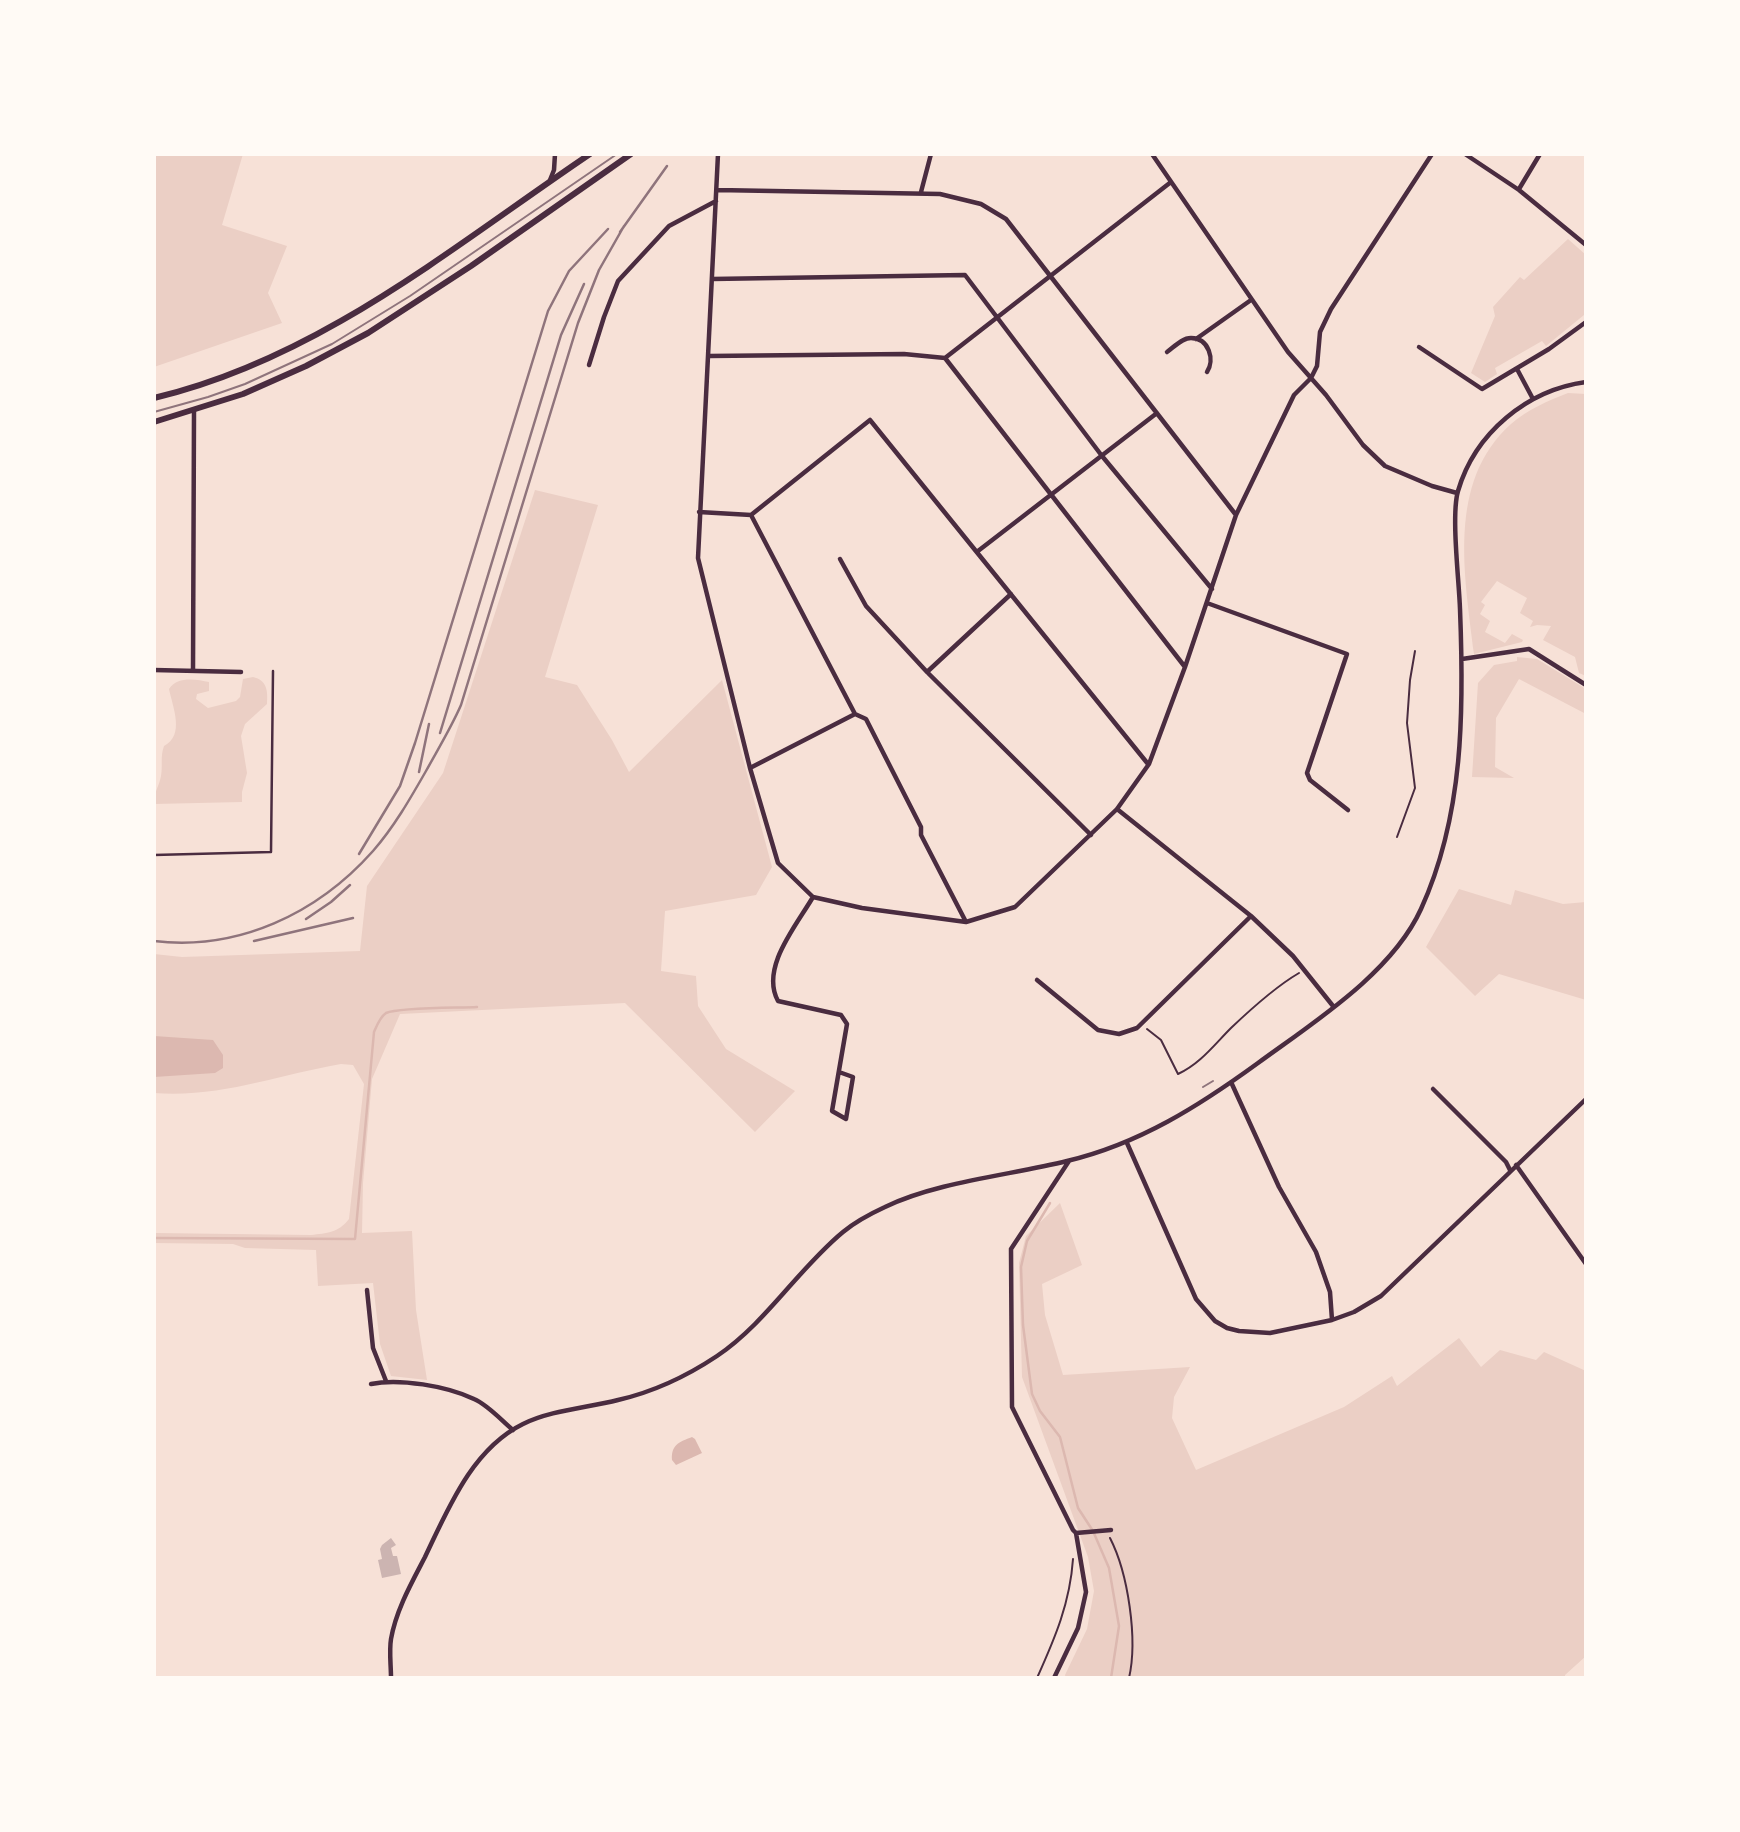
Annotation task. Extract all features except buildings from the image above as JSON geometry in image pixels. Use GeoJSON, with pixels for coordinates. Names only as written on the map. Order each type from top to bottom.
{"type":"FeatureCollection","features":[{"type":"Feature","properties":{"kind":"main road"},"geometry":{"type":"LineString","coordinates":[[154,398],[189,390],[233,374],[298,345],[359,312],[590,154]]}},
{"type":"Feature","properties":{"kind":"main road"},"geometry":{"type":"LineString","coordinates":[[154,422],[194,411],[268,383],[368,333],[471,266],[631,154]]}},
{"type":"Feature","properties":{"kind":"street"},"geometry":{"type":"LineString","coordinates":[[550,181],[555,154]]}},
{"type":"Feature","properties":{"kind":"street"},"geometry":{"type":"LineString","coordinates":[[718,154],[698,558],[750,768],[779,863],[813,897],[862,908],[965,922],[1015,907],[1116,809],[1149,764],[1236,515],[1294,395],[1311,378],[1317,366],[1320,332],[1331,309],[1432,154]]}},
{"type":"Feature","properties":{"kind":"street"},"geometry":{"type":"LineString","coordinates":[[921,192],[931,154]]}},
{"type":"Feature","properties":{"kind":"street"},"geometry":{"type":"LineString","coordinates":[[1152,154],[1287,352],[1311,378],[1363,445],[1385,466],[1432,486],[1457,493]]}},
{"type":"Feature","properties":{"kind":"street"},"geometry":{"type":"LineString","coordinates":[[1465,154],[1519,190],[1586,245]]}},
{"type":"Feature","properties":{"kind":"street"},"geometry":{"type":"LineString","coordinates":[[1519,190],[1540,154]]}},
{"type":"Feature","properties":{"kind":"street"},"geometry":{"type":"LineString","coordinates":[[709,356],[904,354],[946,358],[1171,182]]}},
{"type":"Feature","properties":{"kind":"street"},"geometry":{"type":"LineString","coordinates":[[717,190],[921,192],[981,204],[1006,219],[1236,515]]}},
{"type":"Feature","properties":{"kind":"street"},"geometry":{"type":"LineString","coordinates":[[589,365],[618,281],[668,226],[717,200]]}},
{"type":"Feature","properties":{"kind":"street"},"geometry":{"type":"LineString","coordinates":[[712,279],[965,275],[1102,456],[1212,589]]}},
{"type":"Feature","properties":{"kind":"street"},"geometry":{"type":"LineString","coordinates":[[1196,339],[1251,300]]}},
{"type":"Feature","properties":{"kind":"street"},"geometry":{"type":"LineString","coordinates":[[1419,347],[1482,390],[1586,322]]}},
{"type":"Feature","properties":{"kind":"street"},"geometry":{"type":"LineString","coordinates":[[1167,352],[1182,340],[1196,339],[1212,356],[1207,372]]}},
{"type":"Feature","properties":{"kind":"street"},"geometry":{"type":"LineString","coordinates":[[946,358],[1185,667]]}},
{"type":"Feature","properties":{"kind":"street"},"geometry":{"type":"LineString","coordinates":[[1517,369],[1533,399]]}},
{"type":"Feature","properties":{"kind":"street"},"geometry":{"type":"LineString","coordinates":[[391,1678],[391,1638],[406,1594],[461,1486],[480,1460],[513,1430],[541,1417],[625,1399],[671,1382],[720,1354],[845,1230],[889,1205],[937,1190],[1069,1161],[1126,1143],[1171,1122],[1231,1082],[1353,992],[1392,956],[1420,913],[1439,864],[1455,794],[1462,723],[1457,493],[1490,432],[1513,412],[1533,399],[1557,389],[1586,382]]}},
{"type":"Feature","properties":{"kind":"street"},"geometry":{"type":"LineString","coordinates":[[193,671],[194,411]]}},
{"type":"Feature","properties":{"kind":"street"},"geometry":{"type":"LineString","coordinates":[[978,551],[1157,413]]}},
{"type":"Feature","properties":{"kind":"street"},"geometry":{"type":"LineString","coordinates":[[699,512],[751,515],[870,421],[1149,764]]}},
{"type":"Feature","properties":{"kind":"street"},"geometry":{"type":"LineString","coordinates":[[751,515],[855,714],[866,719],[921,827],[920,835],[965,922]]}},
{"type":"Feature","properties":{"kind":"street"},"geometry":{"type":"LineString","coordinates":[[840,559],[866,606],[927,672],[1091,835]]}},
{"type":"Feature","properties":{"kind":"street"},"geometry":{"type":"LineString","coordinates":[[927,672],[1011,594]]}},
{"type":"Feature","properties":{"kind":"street"},"geometry":{"type":"LineString","coordinates":[[1207,603],[1347,654],[1307,773],[1310,780],[1348,810]]}},
{"type":"Feature","properties":{"kind":"street"},"geometry":{"type":"LineString","coordinates":[[1462,659],[1529,649],[1586,685]]}},
{"type":"Feature","properties":{"kind":"street"},"geometry":{"type":"LineString","coordinates":[[154,670],[241,672]]}},
{"type":"Feature","properties":{"kind":"street"},"geometry":{"type":"LineString","coordinates":[[750,768],[855,714]]}},
{"type":"Feature","properties":{"kind":"street"},"geometry":{"type":"LineString","coordinates":[[1116,809],[1251,916],[1304,970],[1333,1006]]}},
{"type":"Feature","properties":{"kind":"street"},"geometry":{"type":"LineString","coordinates":[[813,897],[775,962],[773,991],[778,1001],[841,1015],[847,1024],[832,1111],[846,1119],[853,1077],[839,1072]]}},
{"type":"Feature","properties":{"kind":"street"},"geometry":{"type":"LineString","coordinates":[[1037,980],[1098,1030],[1119,1034],[1137,1028],[1251,916]]}},
{"type":"Feature","properties":{"kind":"street"},"geometry":{"type":"LineString","coordinates":[[1231,1082],[1279,1187],[1316,1252],[1330,1292],[1332,1320]]}},
{"type":"Feature","properties":{"kind":"street"},"geometry":{"type":"LineString","coordinates":[[1433,1089],[1506,1162],[1510,1170]]}},
{"type":"Feature","properties":{"kind":"street"},"geometry":{"type":"LineString","coordinates":[[1126,1143],[1196,1299],[1215,1321],[1227,1328],[1270,1333],[1332,1320],[1354,1312],[1381,1296],[1586,1099]]}},
{"type":"Feature","properties":{"kind":"street"},"geometry":{"type":"LineString","coordinates":[[1069,1161],[1011,1249],[1012,1407],[1073,1530],[1079,1533],[1109,1530]]}},
{"type":"Feature","properties":{"kind":"street"},"geometry":{"type":"LineString","coordinates":[[1516,1165],[1586,1264]]}},
{"type":"Feature","properties":{"kind":"street"},"geometry":{"type":"LineString","coordinates":[[367,1290],[373,1348],[386,1381]]}},
{"type":"Feature","properties":{"kind":"street"},"geometry":{"type":"LineString","coordinates":[[371,1384],[386,1381],[443,1388],[476,1399],[513,1430]]}},
{"type":"Feature","properties":{"kind":"street"},"geometry":{"type":"LineString","coordinates":[[1054,1678],[1078,1628],[1086,1592],[1079,1533]]}},
{"type":"Feature","properties":{"kind":"lane"},"geometry":{"type":"LineString","coordinates":[[154,855],[271,852],[273,671]]}},
{"type":"Feature","properties":{"kind":"path"},"geometry":{"type":"LineString","coordinates":[[1398,837],[1415,788],[1407,723],[1415,651]]}},
{"type":"Feature","properties":{"kind":"path"},"geometry":{"type":"LineString","coordinates":[[1140,1024],[1161,1040],[1178,1074],[1192,1068],[1233,1026],[1286,981],[1304,970]]}},
{"type":"Feature","properties":{"kind":"path"},"geometry":{"type":"LineString","coordinates":[[1109,1530],[1129,1600],[1133,1656],[1129,1678]]}},
{"type":"Feature","properties":{"kind":"path"},"geometry":{"type":"LineString","coordinates":[[1037,1678],[1059,1630],[1071,1588],[1073,1554]]}},
{"type":"Feature","properties":{"kind":"shaded area"},"geometry":{"type":"Polygon","coordinates":[[[154,154],[243,154],[222,225],[287,246],[268,293],[282,323],[154,367],[154,154]]]}},
{"type":"Feature","properties":{"kind":"shaded area"},"geometry":{"type":"Polygon","coordinates":[[[1568,239],[1586,255],[1584,315],[1546,346],[1542,341],[1495,368],[1497,374],[1485,382],[1471,373],[1495,316],[1493,307],[1520,277],[1524,280],[1568,239]]]}},
{"type":"Feature","properties":{"kind":"shaded area"},"geometry":{"type":"Polygon","coordinates":[[[1568,393],[1586,394],[1586,676],[1579,673],[1575,657],[1543,640],[1551,626],[1530,627],[1533,621],[1520,613],[1527,598],[1497,581],[1481,602],[1485,605],[1480,614],[1490,621],[1485,632],[1505,643],[1512,634],[1523,640],[1474,654],[1465,563],[1468,502],[1490,447],[1524,414],[1568,393]]]}},
{"type":"Feature","properties":{"kind":"shaded area"},"geometry":{"type":"Polygon","coordinates":[[[535,490],[598,505],[545,677],[577,685],[629,772],[722,680],[772,867],[756,895],[665,911],[661,971],[696,976],[698,1006],[726,1049],[795,1091],[755,1132],[625,1003],[400,1014],[372,1079],[363,1183],[362,1233],[412,1231],[416,1310],[427,1380],[391,1376],[380,1344],[373,1283],[318,1286],[316,1250],[245,1248],[233,1244],[154,1243],[154,1233],[311,1235],[332,1232],[341,1227],[349,1219],[364,1084],[353,1065],[341,1064],[226,1089],[179,1094],[154,1093],[154,954],[182,957],[360,951],[367,886],[443,773],[535,490]]]}},
{"type":"Feature","properties":{"kind":"shaded area"},"geometry":{"type":"Polygon","coordinates":[[[1517,657],[1537,659],[1586,689],[1586,714],[1519,679],[1496,718],[1495,767],[1514,778],[1472,777],[1478,683],[1494,665],[1517,661],[1517,657]]]}},
{"type":"Feature","properties":{"kind":"shaded area"},"geometry":{"type":"Polygon","coordinates":[[[258,678],[266,687],[267,704],[245,724],[241,736],[247,773],[242,802],[154,804],[161,776],[164,746],[174,735],[176,728],[169,689],[172,685],[193,679],[209,682],[209,691],[197,694],[196,699],[208,708],[236,701],[240,697],[243,679],[258,678]]]}},
{"type":"Feature","properties":{"kind":"shaded area"},"geometry":{"type":"Polygon","coordinates":[[[1459,889],[1511,905],[1515,890],[1563,904],[1586,902],[1586,1000],[1499,974],[1475,996],[1426,947],[1459,889]]]}},
{"type":"Feature","properties":{"kind":"shaded area"},"geometry":{"type":"Polygon","coordinates":[[[154,1036],[213,1040],[223,1055],[223,1068],[215,1073],[154,1077],[154,1036]]]}},
{"type":"Feature","properties":{"kind":"shaded area"},"geometry":{"type":"Polygon","coordinates":[[[1060,1203],[1082,1265],[1042,1284],[1045,1315],[1063,1375],[1190,1367],[1174,1397],[1172,1418],[1196,1470],[1344,1407],[1392,1376],[1397,1386],[1459,1338],[1481,1367],[1500,1350],[1536,1360],[1544,1352],[1586,1371],[1586,1656],[1565,1678],[1066,1678],[1065,1675],[1087,1629],[1094,1591],[1088,1557],[1022,1377],[1019,1263],[1026,1236],[1060,1203]]]}},
{"type":"Feature","properties":{"kind":"shaded area"},"geometry":{"type":"Polygon","coordinates":[[[692,1437],[702,1453],[676,1465],[672,1460],[674,1447],[692,1437]]]}},
{"type":"Feature","properties":{"kind":"waterway"},"geometry":{"type":"LineString","coordinates":[[154,1238],[355,1239],[374,1032],[379,1021],[386,1013],[393,1011],[477,1007]]}},
{"type":"Feature","properties":{"kind":"waterway"},"geometry":{"type":"LineString","coordinates":[[1050,1203],[1027,1241],[1021,1267],[1023,1325],[1032,1394],[1040,1411],[1060,1437],[1078,1508],[1093,1531],[1109,1568],[1119,1626],[1111,1678]]}},
{"type":"Feature","properties":{"kind":"tram line"},"geometry":{"type":"LineString","coordinates":[[154,412],[245,384],[332,344],[410,296],[617,154]]}},
{"type":"Feature","properties":{"kind":"tram line"},"geometry":{"type":"LineString","coordinates":[[1203,1087],[1213,1081]]}},
{"type":"Feature","properties":{"kind":"railway"},"geometry":{"type":"LineString","coordinates":[[620,232],[667,166]]}},
{"type":"Feature","properties":{"kind":"railway"},"geometry":{"type":"LineString","coordinates":[[154,941],[185,943],[245,934],[301,910],[351,873],[381,842],[401,812],[461,705],[578,323],[599,270],[624,226]]}},
{"type":"Feature","properties":{"kind":"railway"},"geometry":{"type":"LineString","coordinates":[[359,854],[400,786],[415,743],[548,311],[569,271],[608,229]]}},
{"type":"Feature","properties":{"kind":"railway"},"geometry":{"type":"LineString","coordinates":[[440,733],[561,335],[584,284]]}},
{"type":"Feature","properties":{"kind":"railway"},"geometry":{"type":"LineString","coordinates":[[419,772],[429,724]]}},
{"type":"Feature","properties":{"kind":"railway"},"geometry":{"type":"LineString","coordinates":[[306,919],[350,885]]}},
{"type":"Feature","properties":{"kind":"railway"},"geometry":{"type":"LineString","coordinates":[[254,941],[353,918]]}}]}
